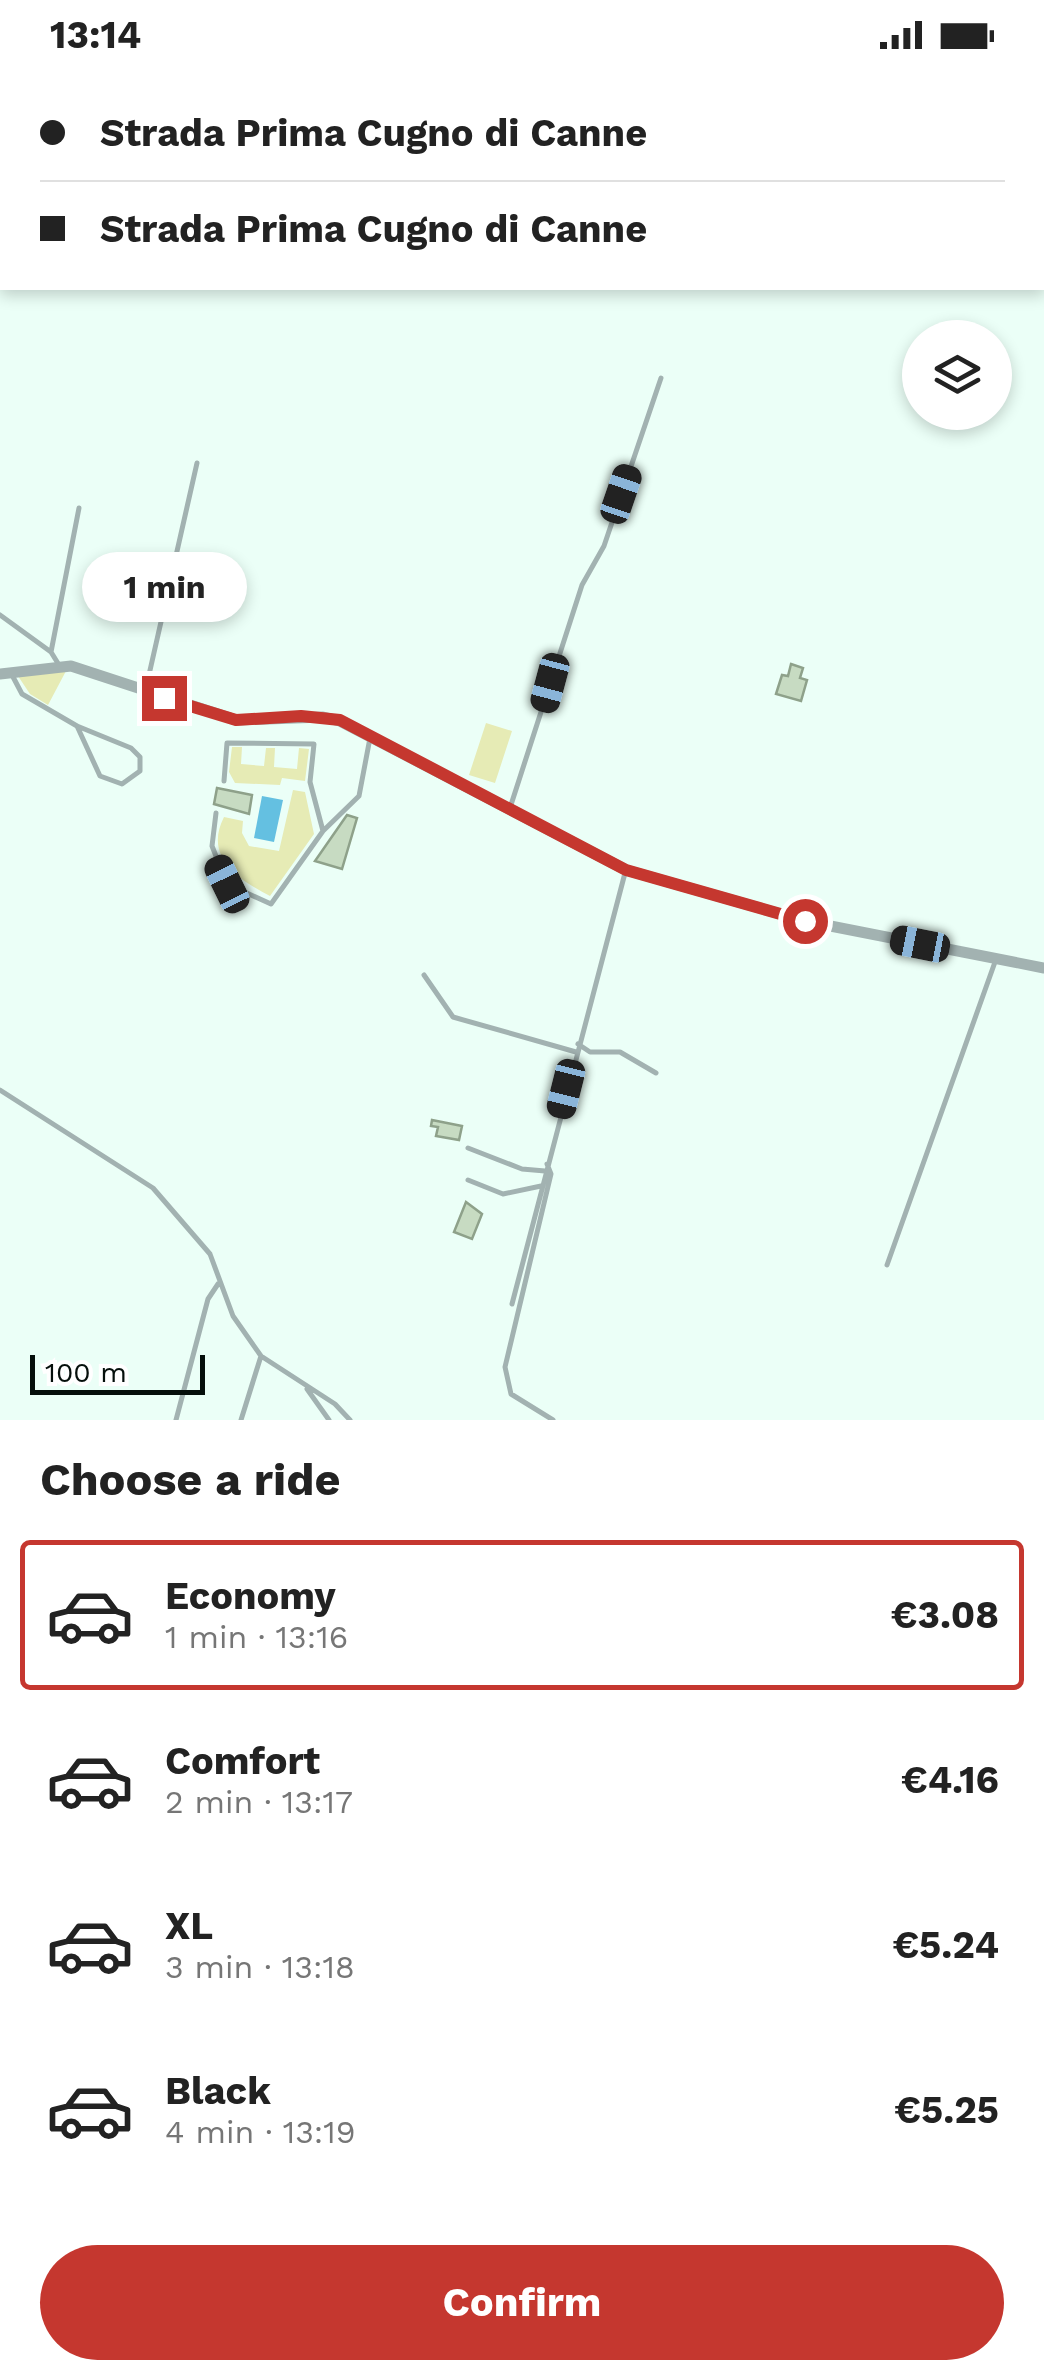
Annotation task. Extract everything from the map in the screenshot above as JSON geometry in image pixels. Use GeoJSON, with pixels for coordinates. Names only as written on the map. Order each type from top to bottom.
{"type":"FeatureCollection","features":[{"type":"Feature","properties":{"kind":"street"},"geometry":{"type":"LineString","coordinates":[[5,673],[60,665],[236,720],[323,716],[370,735],[626,870],[805,921],[1044,968]]}},
{"type":"Feature","properties":{"kind":"lane"},"geometry":{"type":"LineString","coordinates":[[510,808],[582,585],[604,546],[661,378]]}},
{"type":"Feature","properties":{"kind":"lane"},"geometry":{"type":"LineString","coordinates":[[145,691],[197,463]]}},
{"type":"Feature","properties":{"kind":"lane"},"geometry":{"type":"LineString","coordinates":[[51,652],[79,508]]}},
{"type":"Feature","properties":{"kind":"lane"},"geometry":{"type":"LineString","coordinates":[[0,614],[51,652],[60,665]]}},
{"type":"Feature","properties":{"kind":"lane"},"geometry":{"type":"LineString","coordinates":[[5,673],[22,694],[76,726],[131,748],[140,756],[140,771],[122,784],[108,782],[100,776],[76,726]]}},
{"type":"Feature","properties":{"kind":"lane"},"geometry":{"type":"LineString","coordinates":[[216,813],[212,846],[227,884],[264,904],[278,900],[323,831],[359,796],[370,735]]}},
{"type":"Feature","properties":{"kind":"lane"},"geometry":{"type":"LineString","coordinates":[[224,782],[227,743],[314,744],[310,782],[323,831]]}},
{"type":"Feature","properties":{"kind":"lane"},"geometry":{"type":"LineString","coordinates":[[512,1304],[626,870]]}},
{"type":"Feature","properties":{"kind":"lane"},"geometry":{"type":"LineString","coordinates":[[887,1265],[996,959]]}},
{"type":"Feature","properties":{"kind":"lane"},"geometry":{"type":"LineString","coordinates":[[424,975],[453,1016],[576,1052]]}},
{"type":"Feature","properties":{"kind":"lane"},"geometry":{"type":"LineString","coordinates":[[578,1044],[590,1052],[620,1052],[656,1073]]}},
{"type":"Feature","properties":{"kind":"lane"},"geometry":{"type":"LineString","coordinates":[[0,1090],[153,1188],[210,1254],[233,1316],[262,1356],[335,1404],[350,1420]]}},
{"type":"Feature","properties":{"kind":"lane"},"geometry":{"type":"LineString","coordinates":[[468,1148],[522,1168],[545,1171]]}},
{"type":"Feature","properties":{"kind":"lane"},"geometry":{"type":"LineString","coordinates":[[547,1163],[550,1174],[505,1367],[511,1394],[553,1420]]}},
{"type":"Feature","properties":{"kind":"lane"},"geometry":{"type":"LineString","coordinates":[[468,1180],[504,1194],[542,1186]]}},
{"type":"Feature","properties":{"kind":"lane"},"geometry":{"type":"LineString","coordinates":[[176,1420],[208,1299],[218,1284]]}},
{"type":"Feature","properties":{"kind":"lane"},"geometry":{"type":"LineString","coordinates":[[241,1420],[262,1356]]}},
{"type":"Feature","properties":{"kind":"lane"},"geometry":{"type":"LineString","coordinates":[[305,1386],[329,1420]]}},
{"type":"Feature","properties":{"kind":"green space"},"geometry":{"type":"Polygon","coordinates":[[[66,671],[48,705],[30,694],[18,676],[66,671]]]}},
{"type":"Feature","properties":{"kind":"green space"},"geometry":{"type":"Polygon","coordinates":[[[486,723],[512,731],[495,783],[469,775],[486,723]]]}},
{"type":"Feature","properties":{"kind":"green space"},"geometry":{"type":"Polygon","coordinates":[[[232,747],[242,747],[241,764],[264,766],[266,748],[275,748],[274,767],[297,769],[299,748],[309,749],[305,781],[282,778],[280,785],[235,783],[229,772],[232,747]]]}},
{"type":"Feature","properties":{"kind":"green space"},"geometry":{"type":"Polygon","coordinates":[[[293,790],[305,792],[314,834],[270,896],[228,866],[221,856],[219,832],[224,817],[243,821],[242,833],[249,846],[279,851],[293,790]]]}},
{"type":"Feature","properties":{"kind":"water"},"geometry":{"type":"Polygon","coordinates":[[[262,796],[283,800],[274,842],[254,838],[262,796]]]}},
{"type":"Feature","properties":{"kind":"building"},"geometry":{"type":"Polygon","coordinates":[[[791,664],[803,668],[800,678],[807,680],[801,701],[776,694],[782,675],[788,676],[791,664]]]}},
{"type":"Feature","properties":{"kind":"building"},"geometry":{"type":"Polygon","coordinates":[[[217,788],[252,795],[249,814],[214,804],[217,788]]]}},
{"type":"Feature","properties":{"kind":"building"},"geometry":{"type":"Polygon","coordinates":[[[347,815],[357,818],[342,869],[315,861],[347,815]]]}},
{"type":"Feature","properties":{"kind":"building"},"geometry":{"type":"Polygon","coordinates":[[[432,1120],[462,1126],[459,1140],[436,1136],[438,1127],[431,1126],[432,1120]]]}},
{"type":"Feature","properties":{"kind":"building"},"geometry":{"type":"Polygon","coordinates":[[[466,1202],[482,1214],[472,1239],[454,1232],[466,1202]]]}},
{"type":"Feature","properties":{"kind":"route"},"geometry":{"type":"LineString","coordinates":[[164,698],[236,720],[323,716],[340,720],[626,870],[805,921]]}}]}
